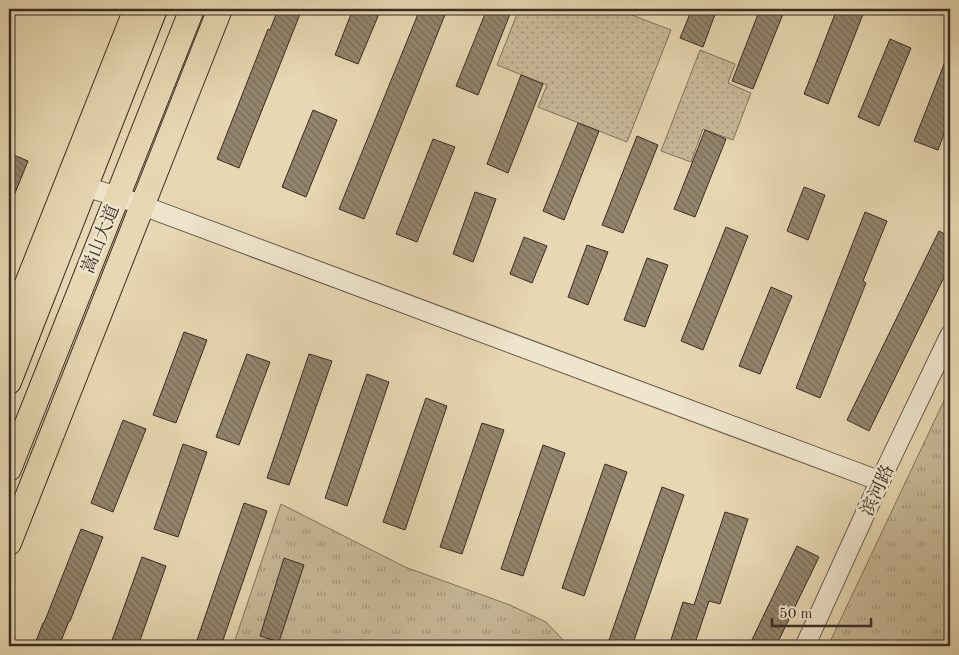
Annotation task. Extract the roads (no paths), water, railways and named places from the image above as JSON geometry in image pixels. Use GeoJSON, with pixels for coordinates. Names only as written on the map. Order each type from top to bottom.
{"type":"FeatureCollection","features":[{"type":"Feature","properties":{"kind":"main road"},"geometry":{"type":"LineString","coordinates":[[9,329],[136,9]]}},
{"type":"Feature","properties":{"kind":"main road","name":"嵩山大道"},"geometry":{"type":"LineString","coordinates":[[9,382],[155,9]]}},
{"type":"Feature","properties":{"kind":"main road","name":"嵩山大道"},"geometry":{"type":"LineString","coordinates":[[9,469],[192,9]]}},
{"type":"Feature","properties":{"kind":"main road"},"geometry":{"type":"LineString","coordinates":[[9,543],[220,9]]}},
{"type":"Feature","properties":{"kind":"street"},"geometry":{"type":"LineString","coordinates":[[84,187],[142,205],[880,481]]}},
{"type":"Feature","properties":{"kind":"street","name":"滨河路"},"geometry":{"type":"LineString","coordinates":[[806,646],[880,481],[950,335]]}}]}
